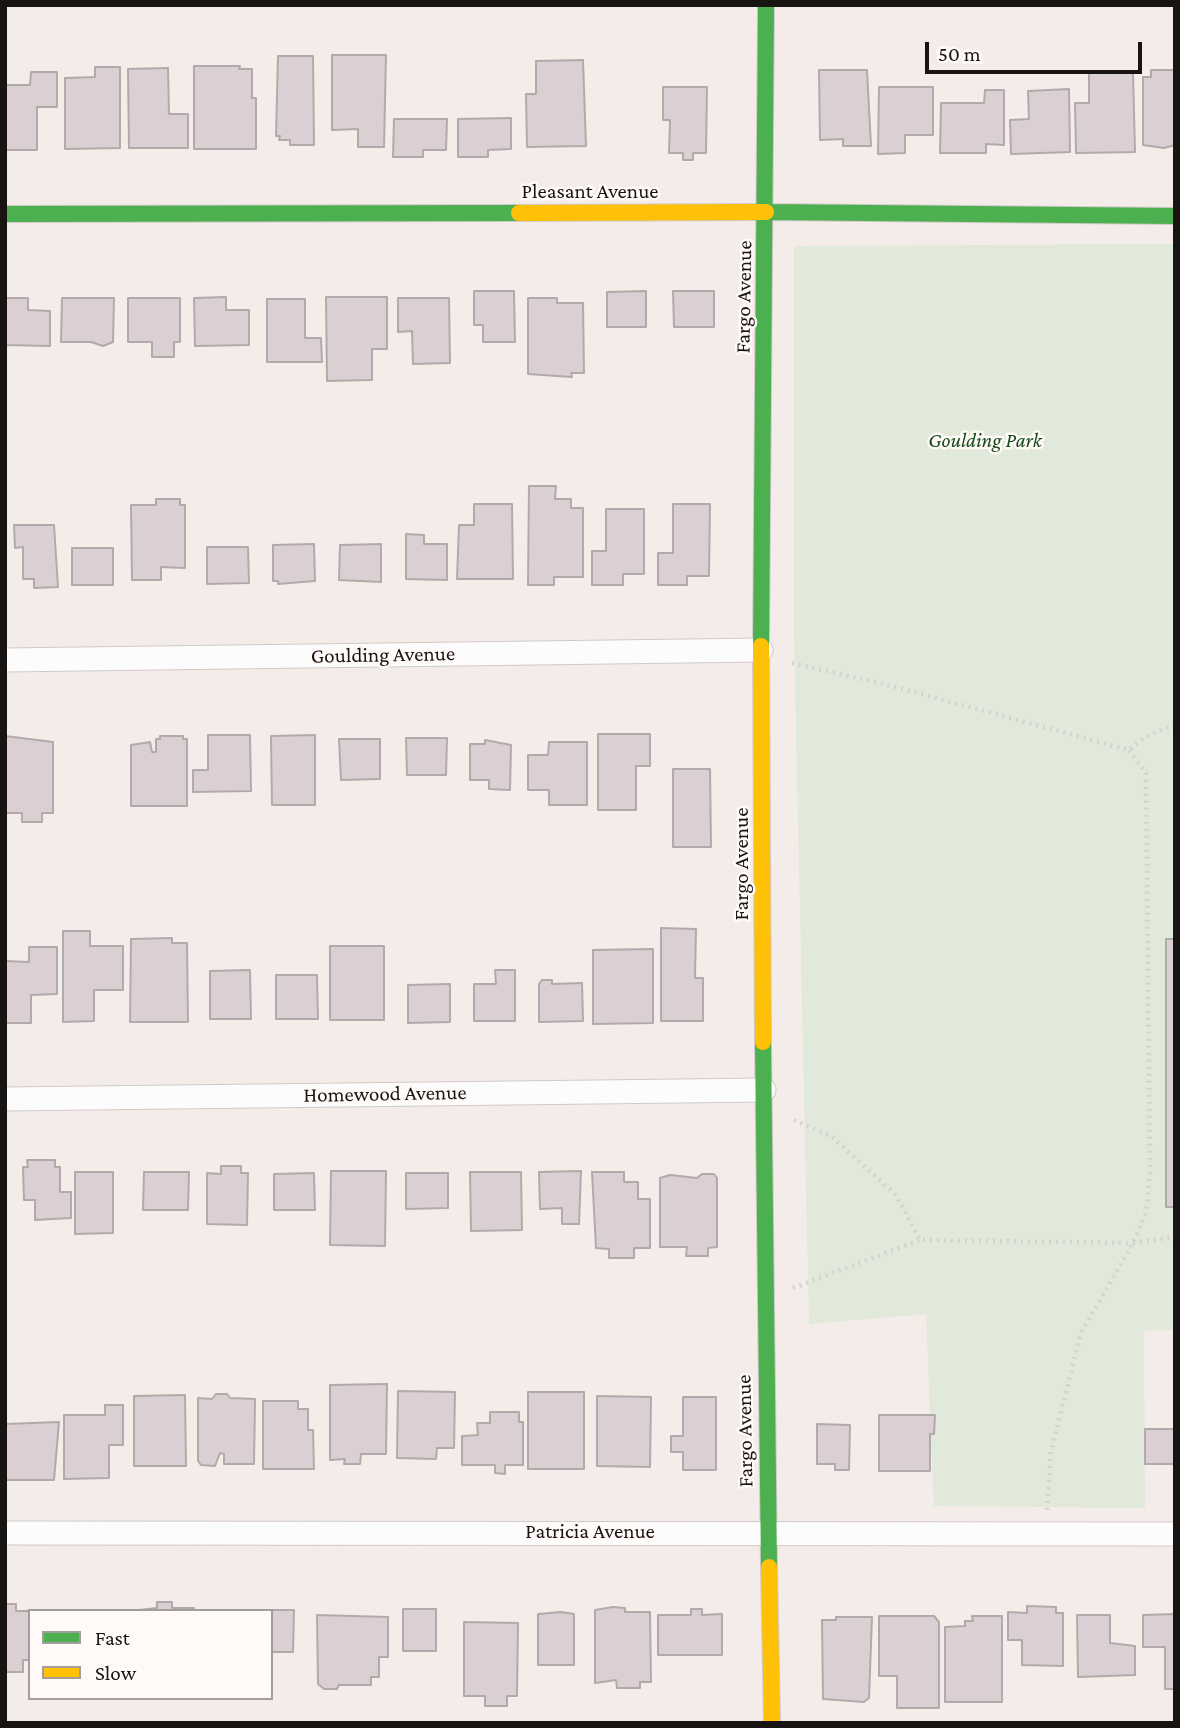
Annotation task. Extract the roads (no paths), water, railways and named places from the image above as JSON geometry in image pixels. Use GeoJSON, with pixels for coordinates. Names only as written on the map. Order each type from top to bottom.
{"type":"FeatureCollection","features":[{"type":"Feature","properties":{"kind":"street","name":"Fargo Avenue"},"geometry":{"type":"LineString","coordinates":[[766,5],[761,650],[764,1300],[772,1723]]}},
{"type":"Feature","properties":{"kind":"street","name":"Pleasant Avenue"},"geometry":{"type":"LineString","coordinates":[[5,214],[765,212],[1175,216]]}},
{"type":"Feature","properties":{"kind":"street","name":"Goulding Avenue"},"geometry":{"type":"LineString","coordinates":[[5,660],[761,650]]}},
{"type":"Feature","properties":{"kind":"street","name":"Homewood Avenue"},"geometry":{"type":"LineString","coordinates":[[5,1099],[764,1090]]}},
{"type":"Feature","properties":{"kind":"street","name":"Patricia Avenue"},"geometry":{"type":"LineString","coordinates":[[5,1533],[1175,1534]]}},
{"type":"Feature","properties":{"kind":"park label","name":"Goulding Park"},"geometry":{"type":"Point","coordinates":[985,441]}}]}
